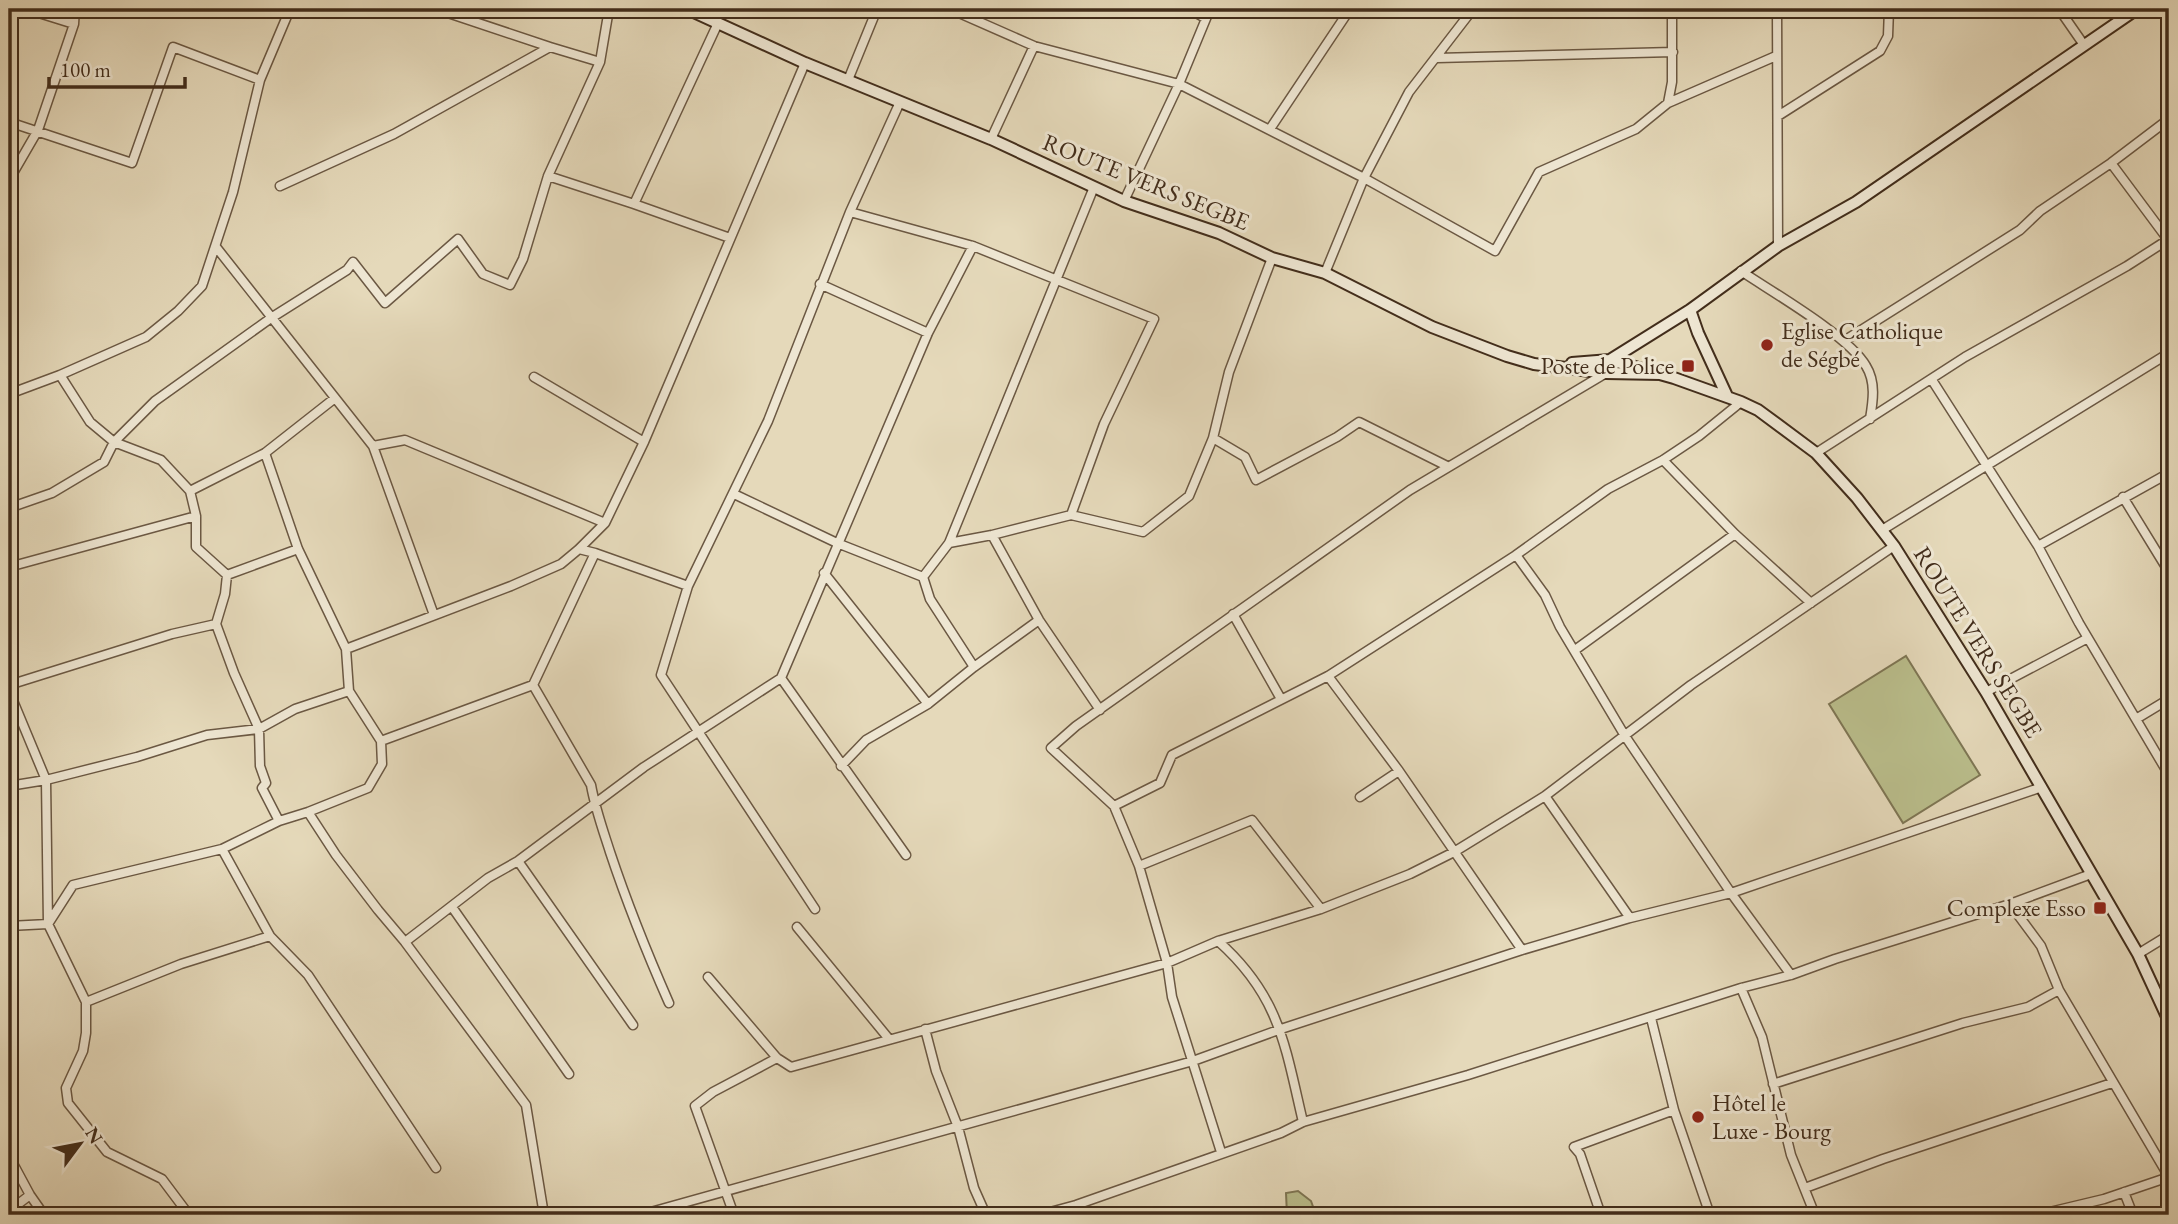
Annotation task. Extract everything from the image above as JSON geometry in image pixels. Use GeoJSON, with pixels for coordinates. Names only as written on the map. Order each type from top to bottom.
{"type":"FeatureCollection","features":[{"type":"Feature","properties":{"kind":"main road","name":"ROUTE VERS SEGBE"},"geometry":{"type":"LineString","coordinates":[[687,9],[991,139],[1125,201],[1219,233],[1272,258],[1325,273],[1432,327],[1507,356],[1534,364],[1606,373],[1661,374]]}},
{"type":"Feature","properties":{"kind":"main road"},"geometry":{"type":"LineString","coordinates":[[1610,360],[1690,310],[1778,246],[1856,201],[2137,9]]}},
{"type":"Feature","properties":{"kind":"main road"},"geometry":{"type":"LineString","coordinates":[[1690,310],[1727,396]]}},
{"type":"Feature","properties":{"kind":"main road","name":"ROUTE VERS SEGBE"},"geometry":{"type":"LineString","coordinates":[[1555,365],[1610,360],[1727,396],[1758,410],[1816,453],[1857,498],[1894,546],[1986,692],[2138,954],[2169,1021]]}},
{"type":"Feature","properties":{"kind":"street"},"geometry":{"type":"LineString","coordinates":[[26,9],[74,24]]}},
{"type":"Feature","properties":{"kind":"street"},"geometry":{"type":"LineString","coordinates":[[9,180],[38,130],[74,24],[75,9]]}},
{"type":"Feature","properties":{"kind":"street"},"geometry":{"type":"LineString","coordinates":[[9,394],[61,375],[146,337],[178,311],[202,286],[233,192],[260,80],[290,9]]}},
{"type":"Feature","properties":{"kind":"street"},"geometry":{"type":"LineString","coordinates":[[436,9],[600,62]]}},
{"type":"Feature","properties":{"kind":"street"},"geometry":{"type":"LineString","coordinates":[[9,508],[52,493],[104,462],[114,442],[155,401],[271,318],[347,270],[353,262],[385,303],[458,239],[483,274],[510,285],[523,259],[548,176],[600,62],[609,9]]}},
{"type":"Feature","properties":{"kind":"street"},"geometry":{"type":"LineString","coordinates":[[848,80],[877,9]]}},
{"type":"Feature","properties":{"kind":"street"},"geometry":{"type":"LineString","coordinates":[[950,9],[1034,46],[1179,84],[1364,178],[1495,251],[1539,172],[1636,129],[1668,103],[1776,56]]}},
{"type":"Feature","properties":{"kind":"street"},"geometry":{"type":"LineString","coordinates":[[1189,9],[1205,18]]}},
{"type":"Feature","properties":{"kind":"street"},"geometry":{"type":"LineString","coordinates":[[1125,201],[1210,9]]}},
{"type":"Feature","properties":{"kind":"street"},"geometry":{"type":"LineString","coordinates":[[1270,129],[1350,9]]}},
{"type":"Feature","properties":{"kind":"street"},"geometry":{"type":"LineString","coordinates":[[1325,273],[1364,178],[1409,92],[1473,9]]}},
{"type":"Feature","properties":{"kind":"street"},"geometry":{"type":"LineString","coordinates":[[1668,103],[1672,82],[1672,9]]}},
{"type":"Feature","properties":{"kind":"street"},"geometry":{"type":"LineString","coordinates":[[1777,9],[1778,246]]}},
{"type":"Feature","properties":{"kind":"street"},"geometry":{"type":"LineString","coordinates":[[1778,116],[1880,51],[1888,36],[1889,9]]}},
{"type":"Feature","properties":{"kind":"street"},"geometry":{"type":"LineString","coordinates":[[2059,9],[2084,45]]}},
{"type":"Feature","properties":{"kind":"street"},"geometry":{"type":"LineString","coordinates":[[635,204],[718,23]]}},
{"type":"Feature","properties":{"kind":"street"},"geometry":{"type":"LineString","coordinates":[[991,139],[1034,46]]}},
{"type":"Feature","properties":{"kind":"street"},"geometry":{"type":"LineString","coordinates":[[9,122],[132,163],[173,47],[260,80]]}},
{"type":"Feature","properties":{"kind":"street"},"geometry":{"type":"LineString","coordinates":[[280,186],[394,134],[550,47]]}},
{"type":"Feature","properties":{"kind":"street"},"geometry":{"type":"LineString","coordinates":[[1437,58],[1673,52]]}},
{"type":"Feature","properties":{"kind":"street"},"geometry":{"type":"LineString","coordinates":[[346,649],[561,564],[605,523],[644,442],[806,62]]}},
{"type":"Feature","properties":{"kind":"street"},"geometry":{"type":"LineString","coordinates":[[815,909],[661,675],[688,586],[734,494],[782,385],[850,212],[900,102]]}},
{"type":"Feature","properties":{"kind":"street"},"geometry":{"type":"LineString","coordinates":[[1844,341],[2020,230],[2040,211],[2111,163],[2169,119]]}},
{"type":"Feature","properties":{"kind":"street"},"geometry":{"type":"LineString","coordinates":[[1816,453],[1932,380],[1965,356],[2169,240],[2111,163]]}},
{"type":"Feature","properties":{"kind":"street"},"geometry":{"type":"LineString","coordinates":[[548,176],[730,238]]}},
{"type":"Feature","properties":{"kind":"street"},"geometry":{"type":"LineString","coordinates":[[923,577],[949,543],[1011,385],[1058,279],[1094,187]]}},
{"type":"Feature","properties":{"kind":"street"},"geometry":{"type":"LineString","coordinates":[[850,212],[973,246],[1154,319],[1104,424],[1071,515]]}},
{"type":"Feature","properties":{"kind":"street"},"geometry":{"type":"LineString","coordinates":[[405,942],[488,878],[518,861],[594,802],[697,730],[780,678],[929,333],[973,246]]}},
{"type":"Feature","properties":{"kind":"street"},"geometry":{"type":"LineString","coordinates":[[216,247],[373,446],[434,615]]}},
{"type":"Feature","properties":{"kind":"street"},"geometry":{"type":"LineString","coordinates":[[949,543],[992,536],[1071,515],[1143,532],[1189,496],[1213,438],[1228,372],[1272,258]]}},
{"type":"Feature","properties":{"kind":"street"},"geometry":{"type":"LineString","coordinates":[[1741,271],[1844,341],[1868,367],[1874,397],[1870,419]]}},
{"type":"Feature","properties":{"kind":"street"},"geometry":{"type":"LineString","coordinates":[[820,284],[929,333]]}},
{"type":"Feature","properties":{"kind":"street"},"geometry":{"type":"LineString","coordinates":[[1882,530],[2169,353]]}},
{"type":"Feature","properties":{"kind":"street"},"geometry":{"type":"LineString","coordinates":[[1221,1153],[1172,997],[1167,963],[1139,866],[1114,806],[1051,748],[1234,614],[1447,466],[1498,439],[1606,373]]}},
{"type":"Feature","properties":{"kind":"street"},"geometry":{"type":"LineString","coordinates":[[61,375],[90,422],[114,442],[161,460],[190,491],[196,516],[196,547],[227,575]]}},
{"type":"Feature","properties":{"kind":"street"},"geometry":{"type":"LineString","coordinates":[[534,377],[644,442]]}},
{"type":"Feature","properties":{"kind":"street"},"geometry":{"type":"LineString","coordinates":[[1932,380],[2038,546],[2088,638],[2169,775]]}},
{"type":"Feature","properties":{"kind":"street"},"geometry":{"type":"LineString","coordinates":[[190,491],[265,453],[335,398]]}},
{"type":"Feature","properties":{"kind":"street"},"geometry":{"type":"LineString","coordinates":[[1114,806],[1160,783],[1172,755],[1328,676],[1516,555],[1608,489],[1662,460],[1699,436],[1741,402]]}},
{"type":"Feature","properties":{"kind":"street"},"geometry":{"type":"LineString","coordinates":[[1213,438],[1245,457],[1256,480],[1337,437],[1359,422],[1447,466]]}},
{"type":"Feature","properties":{"kind":"street"},"geometry":{"type":"LineString","coordinates":[[373,446],[405,440],[605,523]]}},
{"type":"Feature","properties":{"kind":"street"},"geometry":{"type":"LineString","coordinates":[[48,924],[73,885],[222,849],[279,821],[308,813],[368,788],[382,764],[381,741],[349,691],[346,649],[298,550],[265,453]]}},
{"type":"Feature","properties":{"kind":"street"},"geometry":{"type":"LineString","coordinates":[[1662,460],[1735,534],[1811,603]]}},
{"type":"Feature","properties":{"kind":"street"},"geometry":{"type":"LineString","coordinates":[[2038,546],[2169,472]]}},
{"type":"Feature","properties":{"kind":"street"},"geometry":{"type":"LineString","coordinates":[[734,494],[837,543],[923,577]]}},
{"type":"Feature","properties":{"kind":"street"},"geometry":{"type":"LineString","coordinates":[[2123,497],[2169,572]]}},
{"type":"Feature","properties":{"kind":"street"},"geometry":{"type":"LineString","coordinates":[[9,567],[196,516]]}},
{"type":"Feature","properties":{"kind":"street"},"geometry":{"type":"LineString","coordinates":[[1574,650],[1735,534]]}},
{"type":"Feature","properties":{"kind":"street"},"geometry":{"type":"LineString","coordinates":[[992,536],[1039,620],[1100,710]]}},
{"type":"Feature","properties":{"kind":"street"},"geometry":{"type":"LineString","coordinates":[[708,977],[777,1058],[791,1067],[1167,963],[1218,941],[1321,909],[1410,874],[1454,852],[1545,796],[1691,685],[1894,546]]}},
{"type":"Feature","properties":{"kind":"street"},"geometry":{"type":"LineString","coordinates":[[579,549],[688,586]]}},
{"type":"Feature","properties":{"kind":"street"},"geometry":{"type":"LineString","coordinates":[[227,575],[298,550]]}},
{"type":"Feature","properties":{"kind":"street"},"geometry":{"type":"LineString","coordinates":[[381,741],[533,685],[595,553]]}},
{"type":"Feature","properties":{"kind":"street"},"geometry":{"type":"LineString","coordinates":[[1516,555],[1545,595],[1560,627],[1625,736],[1731,893],[1791,975]]}},
{"type":"Feature","properties":{"kind":"street"},"geometry":{"type":"LineString","coordinates":[[824,573],[928,704]]}},
{"type":"Feature","properties":{"kind":"street"},"geometry":{"type":"LineString","coordinates":[[227,575],[225,594],[216,624],[259,729],[260,766],[266,783],[262,788],[279,821]]}},
{"type":"Feature","properties":{"kind":"street"},"geometry":{"type":"LineString","coordinates":[[923,577],[930,599],[974,667]]}},
{"type":"Feature","properties":{"kind":"street"},"geometry":{"type":"LineString","coordinates":[[1234,614],[1281,699]]}},
{"type":"Feature","properties":{"kind":"street"},"geometry":{"type":"LineString","coordinates":[[841,766],[866,740],[928,704],[1039,620]]}},
{"type":"Feature","properties":{"kind":"street"},"geometry":{"type":"LineString","coordinates":[[9,685],[172,634],[216,624]]}},
{"type":"Feature","properties":{"kind":"street"},"geometry":{"type":"LineString","coordinates":[[1986,692],[2088,638]]}},
{"type":"Feature","properties":{"kind":"street"},"geometry":{"type":"LineString","coordinates":[[1328,676],[1399,771],[1522,950]]}},
{"type":"Feature","properties":{"kind":"street"},"geometry":{"type":"LineString","coordinates":[[780,678],[906,855]]}},
{"type":"Feature","properties":{"kind":"street"},"geometry":{"type":"LineString","coordinates":[[533,685],[592,785],[594,802],[643,943],[669,1003]]}},
{"type":"Feature","properties":{"kind":"street"},"geometry":{"type":"LineString","coordinates":[[9,691],[46,780],[48,924],[86,1002],[83,1051],[66,1088],[68,1103],[107,1152],[162,1179],[189,1215]]}},
{"type":"Feature","properties":{"kind":"street"},"geometry":{"type":"LineString","coordinates":[[9,786],[46,780],[137,757],[207,735],[259,729],[295,709],[349,691]]}},
{"type":"Feature","properties":{"kind":"street"},"geometry":{"type":"LineString","coordinates":[[2136,719],[2169,699]]}},
{"type":"Feature","properties":{"kind":"street"},"geometry":{"type":"LineString","coordinates":[[1360,797],[1399,771]]}},
{"type":"Feature","properties":{"kind":"street"},"geometry":{"type":"LineString","coordinates":[[640,1215],[1193,1061],[1280,1029],[1522,950],[1630,918],[1731,893],[2042,787]]}},
{"type":"Feature","properties":{"kind":"street"},"geometry":{"type":"LineString","coordinates":[[1545,796],[1630,918]]}},
{"type":"Feature","properties":{"kind":"street"},"geometry":{"type":"LineString","coordinates":[[308,813],[378,911],[405,942],[526,1105],[544,1215]]}},
{"type":"Feature","properties":{"kind":"street"},"geometry":{"type":"LineString","coordinates":[[1139,866],[1252,820],[1321,909]]}},
{"type":"Feature","properties":{"kind":"street"},"geometry":{"type":"LineString","coordinates":[[222,849],[270,936],[308,975],[436,1168]]}},
{"type":"Feature","properties":{"kind":"street"},"geometry":{"type":"LineString","coordinates":[[518,861],[634,1025]]}},
{"type":"Feature","properties":{"kind":"street"},"geometry":{"type":"LineString","coordinates":[[1039,1215],[1076,1205],[1282,1133],[1303,1122],[1468,1075],[1741,988],[1791,975],[2010,904],[2091,874]]}},
{"type":"Feature","properties":{"kind":"street"},"geometry":{"type":"LineString","coordinates":[[2010,904],[2041,946],[2059,990],[2169,1177],[2104,1199],[2038,1215]]}},
{"type":"Feature","properties":{"kind":"street"},"geometry":{"type":"LineString","coordinates":[[452,907],[569,1074]]}},
{"type":"Feature","properties":{"kind":"street"},"geometry":{"type":"LineString","coordinates":[[9,926],[48,924]]}},
{"type":"Feature","properties":{"kind":"street"},"geometry":{"type":"LineString","coordinates":[[797,927],[890,1039]]}},
{"type":"Feature","properties":{"kind":"street"},"geometry":{"type":"LineString","coordinates":[[2138,954],[2169,935]]}},
{"type":"Feature","properties":{"kind":"street"},"geometry":{"type":"LineString","coordinates":[[86,1002],[181,964],[270,936]]}},
{"type":"Feature","properties":{"kind":"street"},"geometry":{"type":"LineString","coordinates":[[1218,941],[1239,960],[1267,1000],[1280,1029],[1303,1122]]}},
{"type":"Feature","properties":{"kind":"street"},"geometry":{"type":"LineString","coordinates":[[1741,988],[1762,1037],[1791,1155],[1815,1215]]}},
{"type":"Feature","properties":{"kind":"street"},"geometry":{"type":"LineString","coordinates":[[1773,1084],[1963,1023],[2028,1007],[2059,990]]}},
{"type":"Feature","properties":{"kind":"street"},"geometry":{"type":"LineString","coordinates":[[1651,1018],[1674,1110],[1710,1215]]}},
{"type":"Feature","properties":{"kind":"street"},"geometry":{"type":"LineString","coordinates":[[925,1029],[936,1071],[958,1128],[974,1188],[986,1215]]}},
{"type":"Feature","properties":{"kind":"street"},"geometry":{"type":"LineString","coordinates":[[734,1215],[695,1106],[713,1092],[777,1058]]}},
{"type":"Feature","properties":{"kind":"street"},"geometry":{"type":"LineString","coordinates":[[1805,1188],[1883,1159],[2112,1083]]}},
{"type":"Feature","properties":{"kind":"street"},"geometry":{"type":"LineString","coordinates":[[1601,1215],[1580,1154],[1574,1147],[1674,1110]]}},
{"type":"Feature","properties":{"kind":"street"},"geometry":{"type":"LineString","coordinates":[[9,1156],[44,1215]]}},
{"type":"Feature","properties":{"kind":"street"},"geometry":{"type":"LineString","coordinates":[[2124,1192],[2133,1215]]}},
{"type":"Feature","properties":{"kind":"street"},"geometry":{"type":"LineString","coordinates":[[9,1211],[30,1195]]}},
{"type":"Feature","properties":{"kind":"green space"},"geometry":{"type":"Polygon","coordinates":[[[1906,656],[1980,775],[1903,823],[1829,704],[1906,656]]]}},
{"type":"Feature","properties":{"kind":"green space"},"geometry":{"type":"Polygon","coordinates":[[[1298,1191],[1311,1201],[1316,1215],[1287,1215],[1286,1193],[1298,1191]]]}},
{"type":"Feature","properties":{"kind":"place","name":"Eglise Catholique de Ségbé"},"geometry":{"type":"Point","coordinates":[1767,345]}},
{"type":"Feature","properties":{"kind":"place","name":"Poste de Police"},"geometry":{"type":"Point","coordinates":[1688,366]}},
{"type":"Feature","properties":{"kind":"place","name":"Complexe Esso"},"geometry":{"type":"Point","coordinates":[2100,908]}},
{"type":"Feature","properties":{"kind":"place","name":"Hôtel le Luxe - Bourg"},"geometry":{"type":"Point","coordinates":[1698,1117]}}]}
